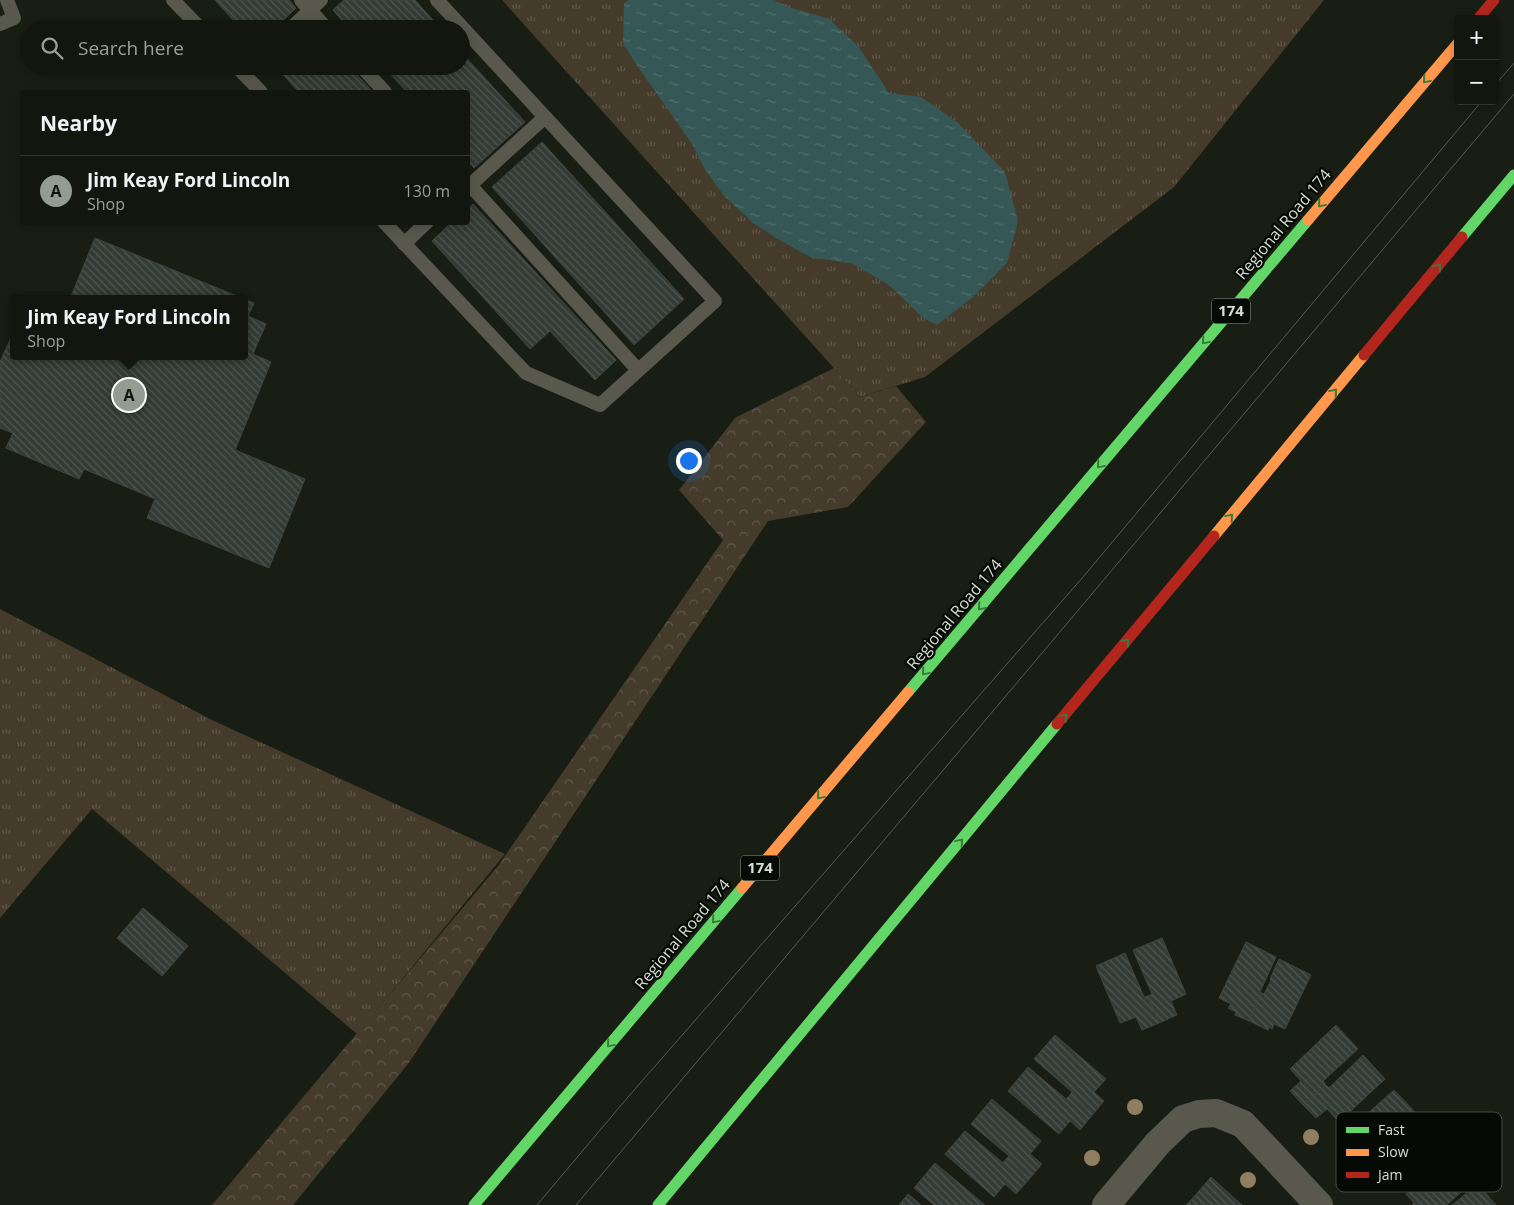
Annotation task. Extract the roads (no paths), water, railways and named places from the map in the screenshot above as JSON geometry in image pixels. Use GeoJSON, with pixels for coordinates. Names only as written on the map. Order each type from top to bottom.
{"type":"FeatureCollection","features":[{"type":"Feature","properties":{"kind":"highway"},"geometry":{"type":"LineString","coordinates":[[1481,15],[1494,0]]}},
{"type":"Feature","properties":{"kind":"highway","name":"Regional Road 174"},"geometry":{"type":"LineString","coordinates":[[470,1202],[562,1100],[1454,48]]}},
{"type":"Feature","properties":{"kind":"highway"},"geometry":{"type":"LineString","coordinates":[[658,1205],[1514,175]]}},
{"type":"Feature","properties":{"kind":"highway"},"geometry":{"type":"LineString","coordinates":[[665,1205],[923,888]]}},
{"type":"Feature","properties":{"kind":"street"},"geometry":{"type":"LineString","coordinates":[[1106,1205],[1158,1143],[1183,1118],[1216,1113],[1243,1124],[1319,1205]]}},
{"type":"Feature","properties":{"kind":"lane"},"geometry":{"type":"LineString","coordinates":[[0,24],[14,18],[6,0]]}},
{"type":"Feature","properties":{"kind":"lane"},"geometry":{"type":"LineString","coordinates":[[174,0],[193,20]]}},
{"type":"Feature","properties":{"kind":"lane"},"geometry":{"type":"LineString","coordinates":[[296,20],[306,5],[321,0]]}},
{"type":"Feature","properties":{"kind":"lane"},"geometry":{"type":"LineString","coordinates":[[437,0],[455,20]]}},
{"type":"Feature","properties":{"kind":"lane"},"geometry":{"type":"LineString","coordinates":[[306,5],[319,20]]}},
{"type":"Feature","properties":{"kind":"lane"},"geometry":{"type":"LineString","coordinates":[[387,225],[526,373],[600,404],[715,301],[470,36]]}},
{"type":"Feature","properties":{"kind":"lane"},"geometry":{"type":"LineString","coordinates":[[248,75],[259,90]]}},
{"type":"Feature","properties":{"kind":"lane"},"geometry":{"type":"LineString","coordinates":[[369,75],[383,90]]}},
{"type":"Feature","properties":{"kind":"lane"},"geometry":{"type":"LineString","coordinates":[[470,183],[545,117]]}},
{"type":"Feature","properties":{"kind":"lane"},"geometry":{"type":"LineString","coordinates":[[470,187],[638,370]]}},
{"type":"Feature","properties":{"kind":"lane"},"geometry":{"type":"LineString","coordinates":[[404,244],[424,225]]}},
{"type":"Feature","properties":{"kind":"water"},"geometry":{"type":"Polygon","coordinates":[[[629,0],[774,0],[792,8],[829,19],[858,46],[889,93],[921,97],[957,122],[1005,172],[1018,221],[1007,263],[973,297],[937,325],[922,317],[890,286],[854,264],[810,257],[753,223],[724,196],[704,168],[692,144],[623,43],[624,3],[629,0]]]}},
{"type":"Feature","properties":{"kind":"tram line"},"geometry":{"type":"LineString","coordinates":[[1499,80],[1514,63]]}},
{"type":"Feature","properties":{"kind":"tram line"},"geometry":{"type":"LineString","coordinates":[[576,1205],[1514,94]]}},
{"type":"Feature","properties":{"kind":"tram line"},"geometry":{"type":"LineString","coordinates":[[537,1205],[628,1097],[1083,577],[1479,105]]}},
{"type":"Feature","properties":{"kind":"place","name":"Jim Keay Ford Lincoln"},"geometry":{"type":"Point","coordinates":[129,395]}}]}
